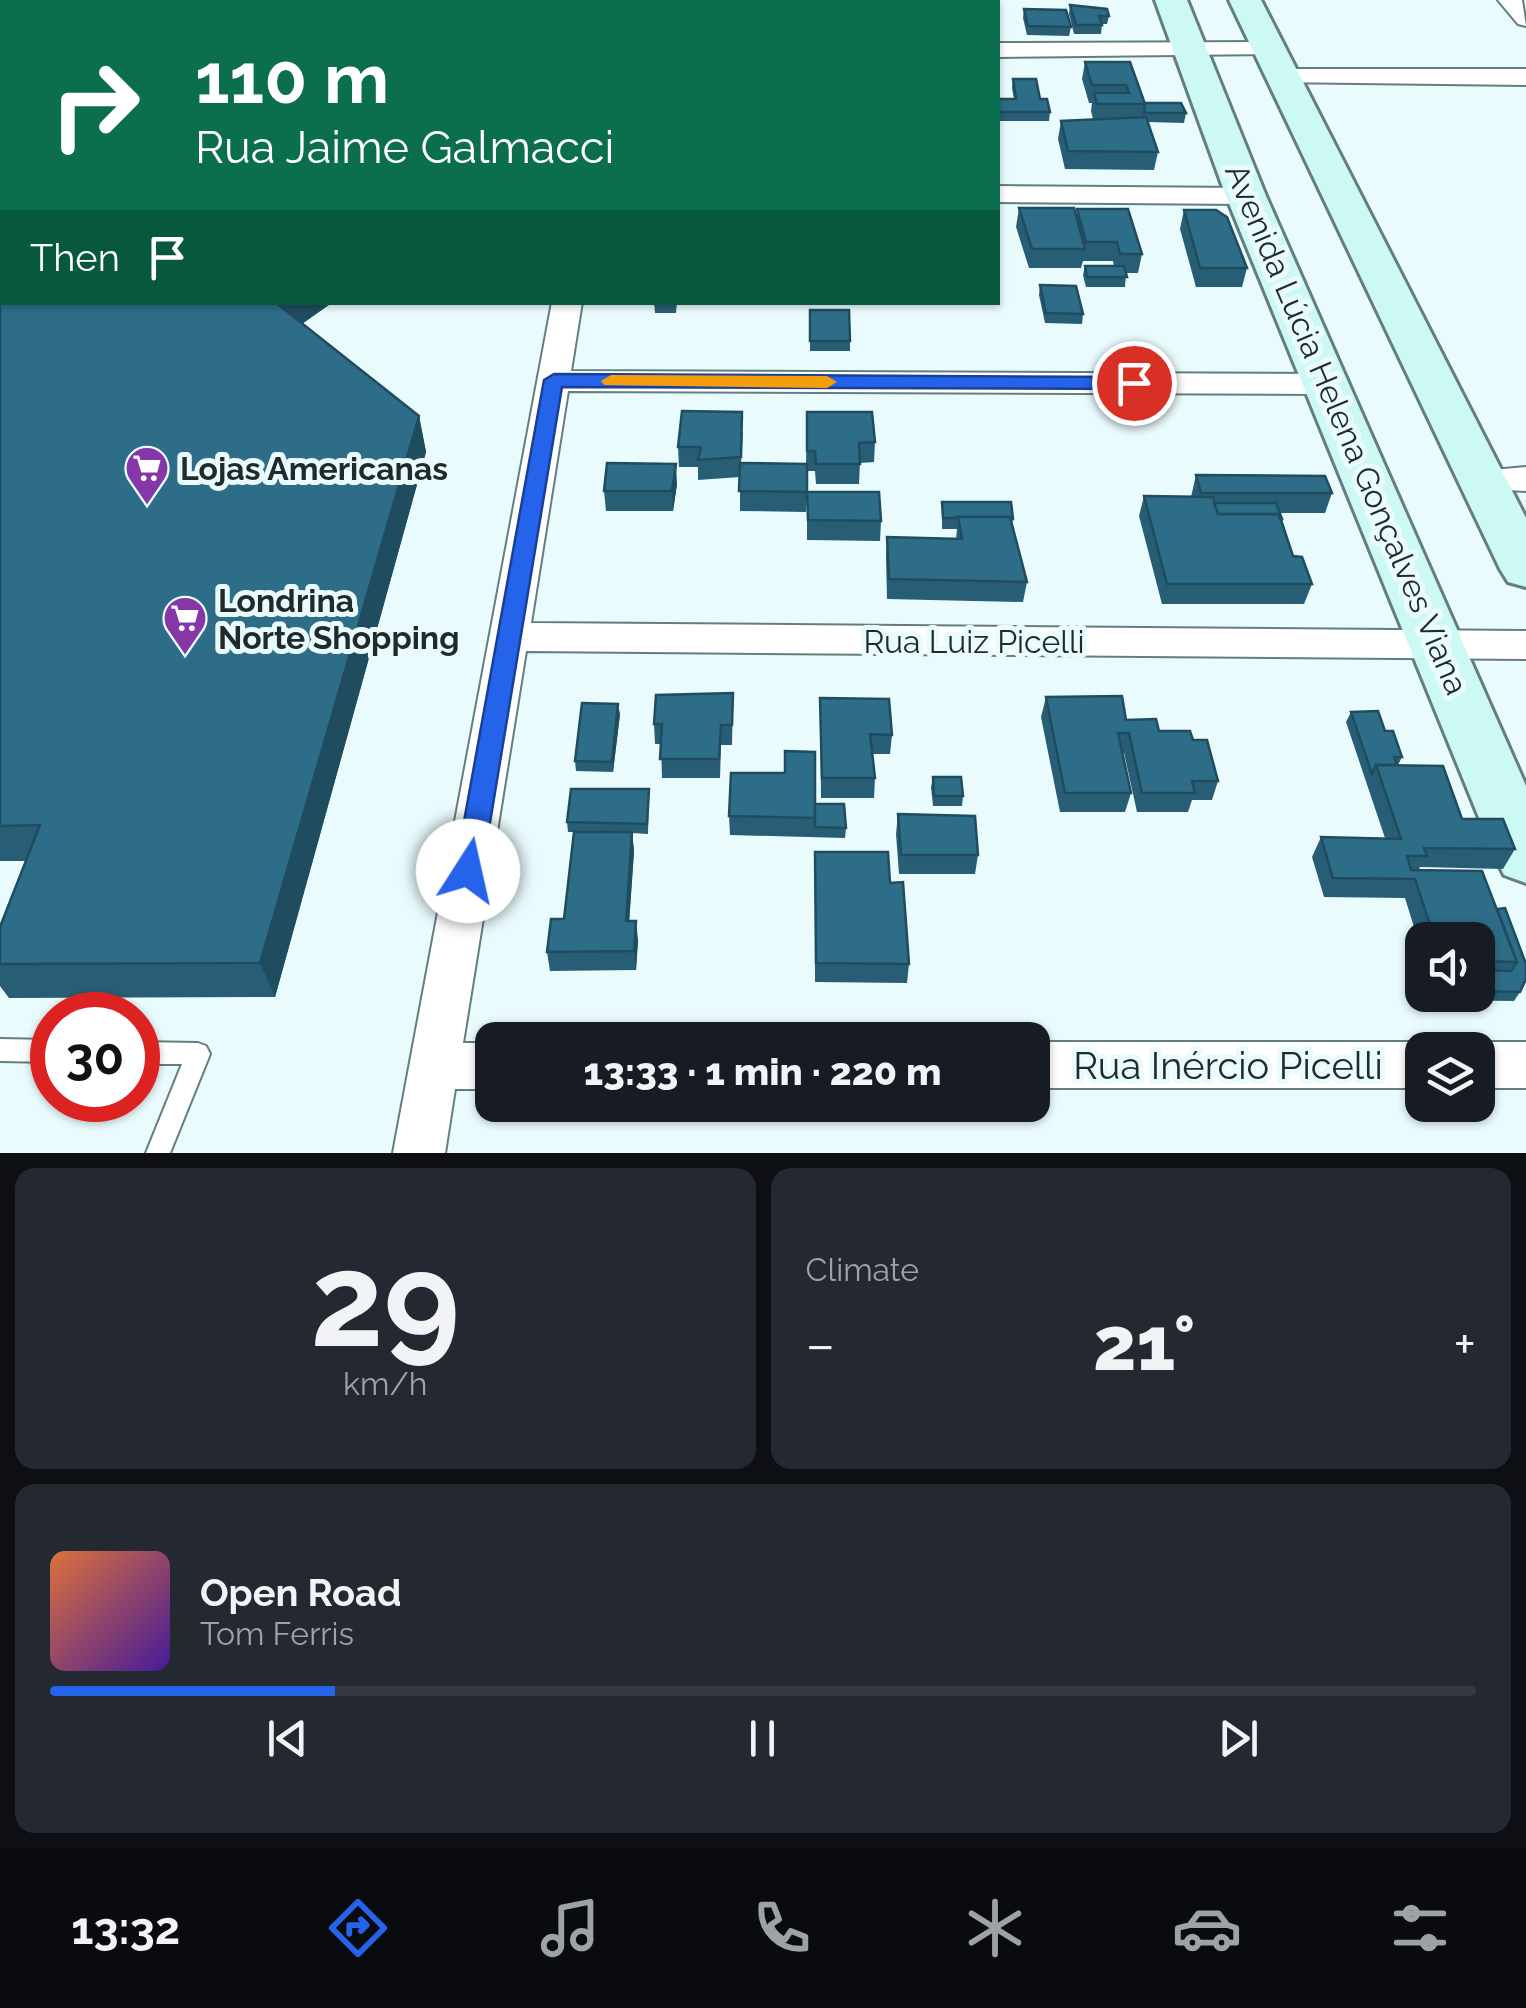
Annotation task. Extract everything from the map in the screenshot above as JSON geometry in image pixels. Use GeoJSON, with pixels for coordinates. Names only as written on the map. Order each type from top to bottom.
{"type":"FeatureCollection","features":[{"type":"Feature","properties":{"kind":"street","name":"Avenida Lúcia Helena Gonçalves Viana"},"geometry":{"type":"LineString","coordinates":[[1171,0],[1246,196],[1440,644],[1526,857]]}},
{"type":"Feature","properties":{"kind":"street"},"geometry":{"type":"LineString","coordinates":[[1245,0],[1526,569]]}},
{"type":"Feature","properties":{"kind":"street"},"geometry":{"type":"LineString","coordinates":[[1510,0],[1526,20]]}},
{"type":"Feature","properties":{"kind":"street"},"geometry":{"type":"LineString","coordinates":[[1000,50],[1191,49],[1274,63],[1526,78]]}},
{"type":"Feature","properties":{"kind":"street"},"geometry":{"type":"LineString","coordinates":[[1000,194],[1246,196]]}},
{"type":"Feature","properties":{"kind":"street"},"geometry":{"type":"LineString","coordinates":[[419,1153],[566,305]]}},
{"type":"Feature","properties":{"kind":"street"},"geometry":{"type":"LineString","coordinates":[[554,380],[1327,384]]}},
{"type":"Feature","properties":{"kind":"street"},"geometry":{"type":"LineString","coordinates":[[1482,480],[1526,479]]}},
{"type":"Feature","properties":{"kind":"street","name":"Rua Luiz Picelli"},"geometry":{"type":"LineString","coordinates":[[509,637],[1526,645]]}},
{"type":"Feature","properties":{"kind":"street"},"geometry":{"type":"LineString","coordinates":[[1495,1065],[1526,1064]]}},
{"type":"Feature","properties":{"kind":"street","name":"Rua Inércio Picelli"},"geometry":{"type":"LineString","coordinates":[[1050,1065],[1405,1065]]}},
{"type":"Feature","properties":{"kind":"street"},"geometry":{"type":"LineString","coordinates":[[434,1066],[475,1066]]}},
{"type":"Feature","properties":{"kind":"lane"},"geometry":{"type":"LineString","coordinates":[[0,1050],[30,1051]]}},
{"type":"Feature","properties":{"kind":"lane"},"geometry":{"type":"LineString","coordinates":[[158,1153],[198,1054],[160,1053]]}},
{"type":"Feature","properties":{"kind":"building"},"geometry":{"type":"Polygon","coordinates":[[[1070,5],[1107,9],[1109,16],[1099,16],[1102,25],[1076,25],[1070,5]]]}},
{"type":"Feature","properties":{"kind":"building"},"geometry":{"type":"Polygon","coordinates":[[[1024,9],[1066,10],[1071,27],[1028,26],[1024,9]]]}},
{"type":"Feature","properties":{"kind":"building"},"geometry":{"type":"Polygon","coordinates":[[[1085,62],[1130,62],[1145,104],[1097,104],[1094,93],[1129,93],[1126,85],[1092,85],[1085,62]]]}},
{"type":"Feature","properties":{"kind":"building"},"geometry":{"type":"Polygon","coordinates":[[[1013,79],[1036,79],[1040,99],[1047,99],[1050,112],[1000,112],[1000,99],[1016,99],[1013,79]]]}},
{"type":"Feature","properties":{"kind":"building"},"geometry":{"type":"Polygon","coordinates":[[[1145,103],[1181,103],[1186,113],[1144,113],[1145,103]]]}},
{"type":"Feature","properties":{"kind":"building"},"geometry":{"type":"Polygon","coordinates":[[[1146,117],[1158,152],[1068,151],[1061,121],[1146,117]]]}},
{"type":"Feature","properties":{"kind":"building"},"geometry":{"type":"Polygon","coordinates":[[[1019,208],[1074,208],[1085,249],[1032,249],[1019,208]]]}},
{"type":"Feature","properties":{"kind":"building"},"geometry":{"type":"Polygon","coordinates":[[[1077,209],[1128,209],[1142,254],[1120,254],[1117,242],[1086,242],[1077,209]]]}},
{"type":"Feature","properties":{"kind":"building"},"geometry":{"type":"Polygon","coordinates":[[[1184,210],[1216,210],[1227,217],[1247,268],[1200,268],[1184,210]]]}},
{"type":"Feature","properties":{"kind":"building"},"geometry":{"type":"Polygon","coordinates":[[[1085,266],[1124,266],[1127,277],[1087,277],[1085,266]]]}},
{"type":"Feature","properties":{"kind":"building"},"geometry":{"type":"Polygon","coordinates":[[[1040,285],[1076,286],[1083,314],[1046,313],[1040,285]]]}},
{"type":"Feature","properties":{"kind":"building","name":"Londrina Norte Shopping"},"geometry":{"type":"Polygon","coordinates":[[[0,305],[279,305],[419,416],[260,963],[0,964],[0,927],[40,825],[0,826],[0,305]]]}},
{"type":"Feature","properties":{"kind":"building"},"geometry":{"type":"Polygon","coordinates":[[[810,310],[849,310],[850,341],[810,341],[810,310]]]}},
{"type":"Feature","properties":{"kind":"building"},"geometry":{"type":"Polygon","coordinates":[[[682,411],[742,412],[741,457],[698,460],[701,447],[678,447],[682,411]]]}},
{"type":"Feature","properties":{"kind":"building"},"geometry":{"type":"Polygon","coordinates":[[[807,412],[872,412],[875,442],[859,443],[860,464],[816,464],[815,451],[807,451],[807,412]]]}},
{"type":"Feature","properties":{"kind":"building"},"geometry":{"type":"Polygon","coordinates":[[[607,463],[676,464],[672,491],[604,491],[607,463]]]}},
{"type":"Feature","properties":{"kind":"building"},"geometry":{"type":"Polygon","coordinates":[[[740,463],[807,464],[807,492],[739,491],[740,463]]]}},
{"type":"Feature","properties":{"kind":"building"},"geometry":{"type":"Polygon","coordinates":[[[1196,475],[1325,476],[1332,493],[1201,493],[1196,475]]]}},
{"type":"Feature","properties":{"kind":"building"},"geometry":{"type":"Polygon","coordinates":[[[807,492],[879,492],[881,521],[808,520],[807,492]]]}},
{"type":"Feature","properties":{"kind":"building"},"geometry":{"type":"Polygon","coordinates":[[[1144,496],[1213,497],[1218,514],[1279,514],[1293,556],[1302,557],[1312,584],[1167,584],[1144,496]]]}},
{"type":"Feature","properties":{"kind":"building"},"geometry":{"type":"Polygon","coordinates":[[[942,502],[1011,502],[1013,519],[943,518],[942,502]]]}},
{"type":"Feature","properties":{"kind":"building"},"geometry":{"type":"Polygon","coordinates":[[[1214,503],[1276,503],[1282,519],[1279,514],[1218,514],[1214,503]]]}},
{"type":"Feature","properties":{"kind":"building"},"geometry":{"type":"Polygon","coordinates":[[[958,517],[1010,517],[1027,582],[889,579],[887,537],[962,539],[958,517]]]}},
{"type":"Feature","properties":{"kind":"building"},"geometry":{"type":"Polygon","coordinates":[[[733,693],[732,725],[721,725],[719,759],[660,759],[662,724],[654,724],[656,695],[733,693]]]}},
{"type":"Feature","properties":{"kind":"building"},"geometry":{"type":"Polygon","coordinates":[[[1122,696],[1126,720],[1156,719],[1159,731],[1190,731],[1193,740],[1207,740],[1218,781],[1192,781],[1195,793],[1142,793],[1129,733],[1118,733],[1131,793],[1065,793],[1046,697],[1122,696]]]}},
{"type":"Feature","properties":{"kind":"building"},"geometry":{"type":"Polygon","coordinates":[[[820,698],[889,699],[892,735],[870,734],[875,778],[822,778],[820,698]]]}},
{"type":"Feature","properties":{"kind":"building"},"geometry":{"type":"Polygon","coordinates":[[[582,703],[618,704],[612,762],[575,761],[582,703]]]}},
{"type":"Feature","properties":{"kind":"building"},"geometry":{"type":"Polygon","coordinates":[[[1378,711],[1385,731],[1393,731],[1402,757],[1394,757],[1397,765],[1376,765],[1372,774],[1351,712],[1378,711]]]}},
{"type":"Feature","properties":{"kind":"building"},"geometry":{"type":"Polygon","coordinates":[[[785,751],[815,752],[815,818],[729,816],[731,773],[785,773],[785,751]]]}},
{"type":"Feature","properties":{"kind":"building"},"geometry":{"type":"Polygon","coordinates":[[[1376,765],[1443,766],[1462,819],[1503,819],[1515,849],[1424,848],[1427,856],[1407,856],[1411,870],[1482,871],[1517,962],[1495,961],[1495,922],[1429,922],[1415,879],[1333,878],[1321,837],[1401,839],[1376,765]]]}},
{"type":"Feature","properties":{"kind":"building"},"geometry":{"type":"Polygon","coordinates":[[[933,777],[961,777],[963,796],[934,796],[933,777]]]}},
{"type":"Feature","properties":{"kind":"building"},"geometry":{"type":"Polygon","coordinates":[[[571,789],[649,789],[647,824],[567,822],[571,789]]]}},
{"type":"Feature","properties":{"kind":"building"},"geometry":{"type":"Polygon","coordinates":[[[815,804],[844,804],[846,828],[815,827],[815,804]]]}},
{"type":"Feature","properties":{"kind":"building"},"geometry":{"type":"Polygon","coordinates":[[[898,814],[975,816],[978,855],[901,855],[898,814]]]}},
{"type":"Feature","properties":{"kind":"building"},"geometry":{"type":"Polygon","coordinates":[[[574,832],[632,832],[626,921],[636,921],[634,951],[547,952],[551,919],[564,919],[574,832]]]}},
{"type":"Feature","properties":{"kind":"building"},"geometry":{"type":"Polygon","coordinates":[[[815,852],[888,852],[890,883],[903,882],[909,964],[816,963],[815,852]]]}},
{"type":"Feature","properties":{"kind":"building"},"geometry":{"type":"Polygon","coordinates":[[[1505,908],[1526,964],[1526,979],[1520,992],[1495,991],[1495,971],[1511,971],[1517,962],[1497,909],[1505,908]]]}},
{"type":"Feature","properties":{"kind":"slow traffic"},"geometry":{"type":"LineString","coordinates":[[611,381],[827,382]]}},
{"type":"Feature","properties":{"kind":"place","name":"Lojas Americanas"},"geometry":{"type":"Point","coordinates":[147,506]}},
{"type":"Feature","properties":{"kind":"place","name":"Londrina Norte Shopping"},"geometry":{"type":"Point","coordinates":[185,656]}},
{"type":"Feature","properties":{"kind":"route"},"geometry":{"type":"LineString","coordinates":[[468,871],[554,380],[1134,383]]}}]}
